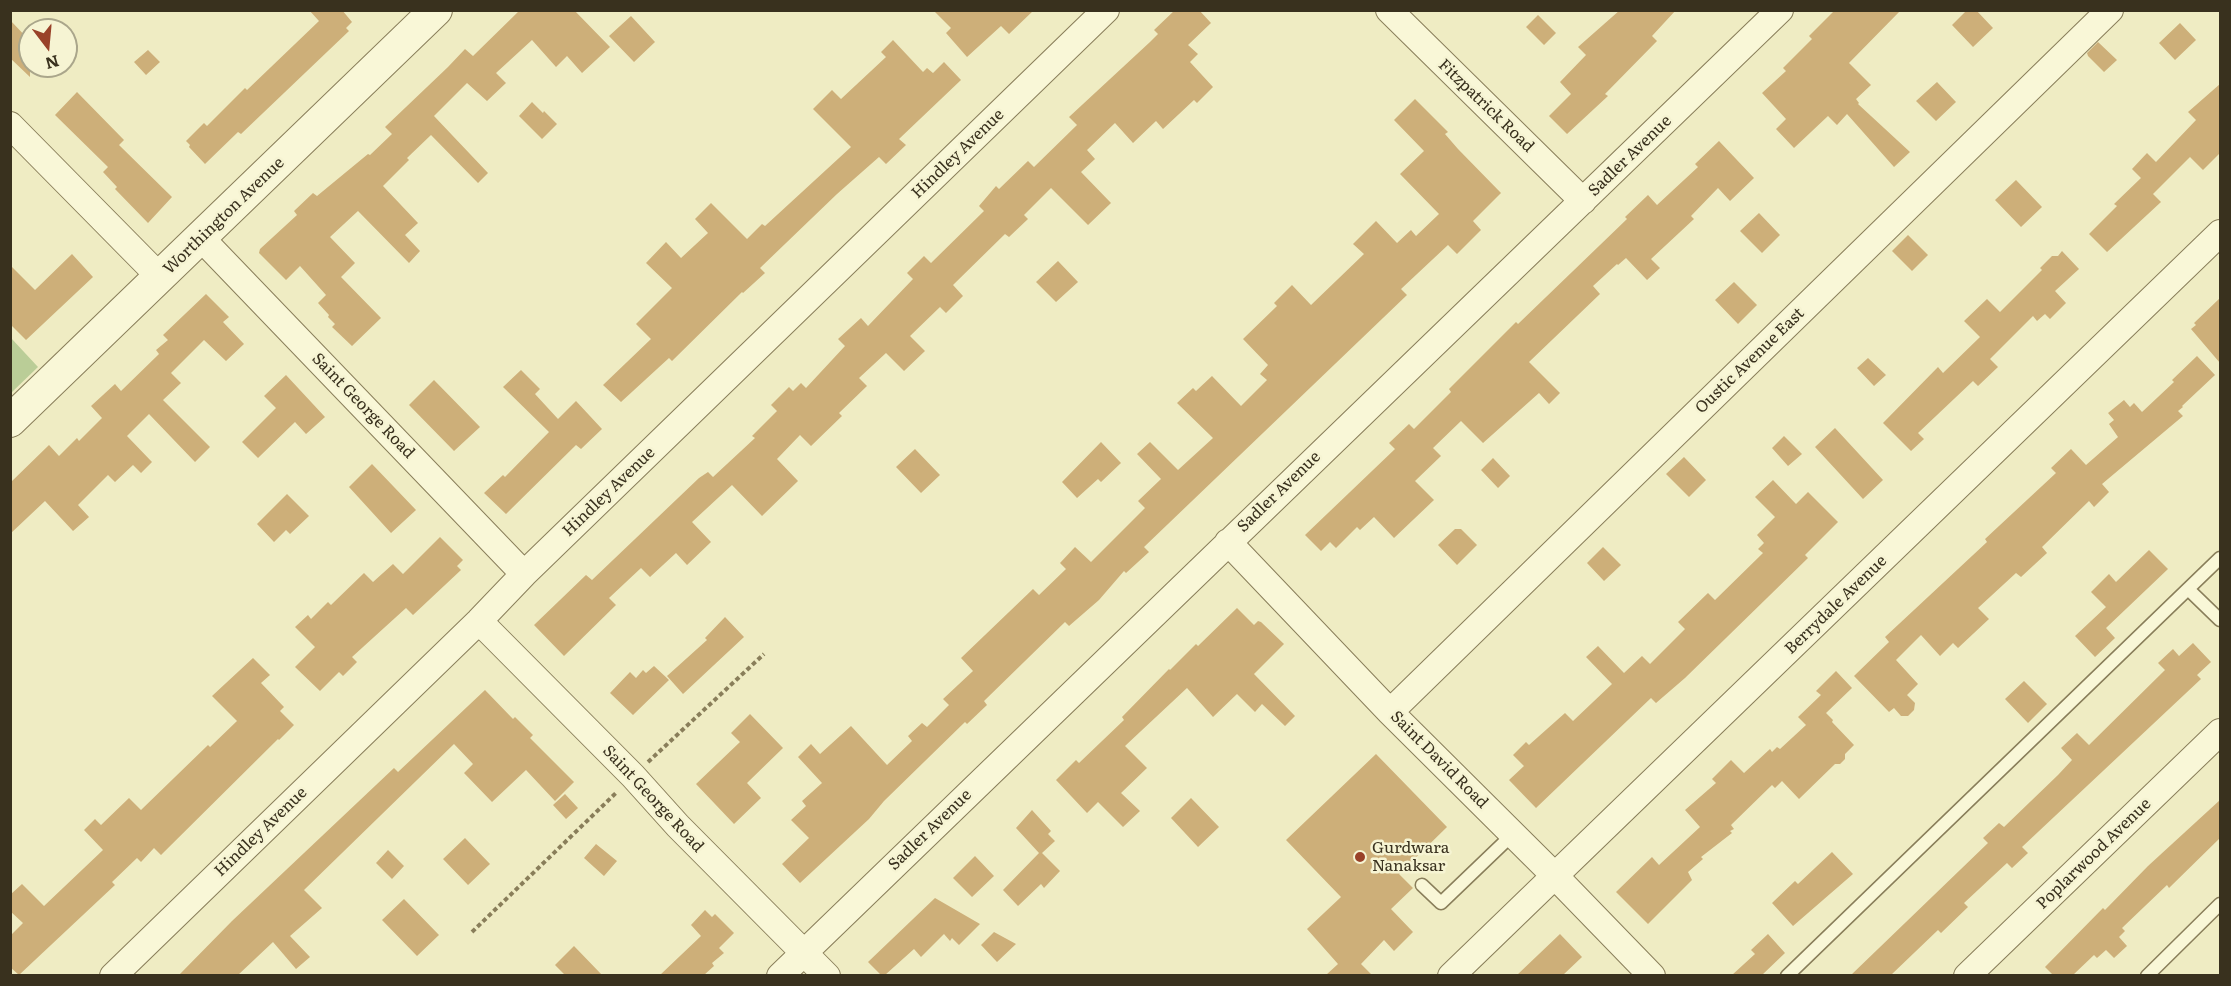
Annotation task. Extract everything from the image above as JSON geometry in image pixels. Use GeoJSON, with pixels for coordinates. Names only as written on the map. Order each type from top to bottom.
{"type":"FeatureCollection","features":[{"type":"Feature","properties":{"kind":"street","name":"Worthington Avenue"},"geometry":{"type":"LineString","coordinates":[[10,421],[436,10]]}},
{"type":"Feature","properties":{"kind":"street","name":"Hindley Avenue"},"geometry":{"type":"LineString","coordinates":[[113,975],[1106,10]]}},
{"type":"Feature","properties":{"kind":"street","name":"Fitzpatrick Road"},"geometry":{"type":"LineString","coordinates":[[1389,10],[1583,201]]}},
{"type":"Feature","properties":{"kind":"street","name":"Sadler Avenue"},"geometry":{"type":"LineString","coordinates":[[780,975],[1780,10]]}},
{"type":"Feature","properties":{"kind":"street","name":"Oustic Avenue East"},"geometry":{"type":"LineString","coordinates":[[1390,712],[2110,10]]}},
{"type":"Feature","properties":{"kind":"street"},"geometry":{"type":"LineString","coordinates":[[10,125],[160,277]]}},
{"type":"Feature","properties":{"kind":"street","name":"Berrydale Avenue"},"geometry":{"type":"LineString","coordinates":[[1451,975],[2220,233]]}},
{"type":"Feature","properties":{"kind":"street","name":"Saint George Road"},"geometry":{"type":"LineString","coordinates":[[201,238],[524,574]]}},
{"type":"Feature","properties":{"kind":"street","name":"Saint David Road"},"geometry":{"type":"LineString","coordinates":[[1228,542],[1390,712],[1652,975]]}},
{"type":"Feature","properties":{"kind":"street","name":"Saint George Road"},"geometry":{"type":"LineString","coordinates":[[479,621],[633,776],[678,826],[827,975]]}},
{"type":"Feature","properties":{"kind":"street","name":"Poplarwood Avenue"},"geometry":{"type":"LineString","coordinates":[[1967,975],[2220,732]]}},
{"type":"Feature","properties":{"kind":"lane"},"geometry":{"type":"LineString","coordinates":[[1787,975],[2220,558]]}},
{"type":"Feature","properties":{"kind":"lane"},"geometry":{"type":"LineString","coordinates":[[2188,589],[2220,620]]}},
{"type":"Feature","properties":{"kind":"lane"},"geometry":{"type":"LineString","coordinates":[[1422,885],[1441,903],[1513,834]]}},
{"type":"Feature","properties":{"kind":"lane"},"geometry":{"type":"LineString","coordinates":[[2147,975],[2220,904]]}},
{"type":"Feature","properties":{"kind":"green space"},"geometry":{"type":"Polygon","coordinates":[[[11,338],[38,367],[11,393],[11,338]]]}},
{"type":"Feature","properties":{"kind":"building"},"geometry":{"type":"Polygon","coordinates":[[[309,10],[342,10],[352,22],[346,28],[349,31],[241,134],[238,132],[205,164],[186,141],[204,123],[207,126],[245,88],[247,90],[319,21],[309,10]]]}},
{"type":"Feature","properties":{"kind":"building"},"geometry":{"type":"Polygon","coordinates":[[[520,10],[574,10],[610,47],[582,73],[567,56],[556,67],[532,40],[496,73],[506,83],[487,101],[467,83],[434,116],[488,173],[478,183],[431,135],[383,186],[418,223],[405,235],[420,251],[409,263],[358,211],[330,237],[355,263],[341,277],[381,318],[352,346],[332,327],[335,324],[318,303],[326,295],[300,266],[286,280],[259,253],[260,249],[297,215],[294,211],[313,193],[317,196],[368,154],[370,155],[392,134],[385,127],[465,49],[473,56],[520,10]]]}},
{"type":"Feature","properties":{"kind":"building"},"geometry":{"type":"Polygon","coordinates":[[[933,10],[1034,10],[1009,34],[1001,26],[967,57],[946,33],[951,28],[933,10]]]}},
{"type":"Feature","properties":{"kind":"building"},"geometry":{"type":"Polygon","coordinates":[[[1175,10],[1199,10],[1211,23],[1188,45],[1198,54],[1190,62],[1213,87],[1197,103],[1194,100],[1163,129],[1156,121],[1133,143],[1115,123],[1087,150],[1095,159],[1081,172],[1111,203],[1088,225],[1051,188],[1024,215],[1028,219],[1009,237],[1005,234],[953,285],[963,296],[946,313],[940,307],[910,336],[925,351],[904,371],[886,353],[859,378],[867,386],[839,413],[842,416],[811,446],[800,435],[777,459],[798,481],[762,516],[732,485],[692,522],[711,542],[687,565],[676,553],[650,577],[641,568],[609,598],[616,605],[564,656],[534,625],[586,575],[592,580],[699,478],[708,472],[713,477],[755,438],[752,436],[777,411],[771,405],[789,387],[793,391],[801,383],[806,388],[845,346],[838,339],[861,318],[868,326],[913,279],[907,273],[924,256],[931,263],[984,211],[979,206],[996,186],[999,189],[1028,161],[1034,167],[1077,125],[1069,117],[1158,34],[1154,30],[1175,10]]]}},
{"type":"Feature","properties":{"kind":"building"},"geometry":{"type":"Polygon","coordinates":[[[1620,10],[1676,10],[1652,36],[1657,41],[1605,94],[1608,96],[1567,134],[1549,116],[1571,94],[1560,82],[1586,55],[1578,47],[1620,10]]]}},
{"type":"Feature","properties":{"kind":"building"},"geometry":{"type":"Polygon","coordinates":[[[1835,10],[1901,10],[1849,63],[1871,85],[1856,99],[1858,104],[1910,152],[1894,167],[1847,114],[1837,125],[1828,116],[1794,148],[1776,129],[1786,119],[1762,93],[1786,71],[1783,68],[1812,39],[1809,36],[1835,10]]]}},
{"type":"Feature","properties":{"kind":"building"},"geometry":{"type":"Polygon","coordinates":[[[1967,10],[1976,10],[1993,28],[1973,47],[1952,25],[1967,10]]]}},
{"type":"Feature","properties":{"kind":"building"},"geometry":{"type":"Polygon","coordinates":[[[1538,15],[1556,33],[1544,45],[1526,27],[1538,15]]]}},
{"type":"Feature","properties":{"kind":"building"},"geometry":{"type":"Polygon","coordinates":[[[631,16],[655,42],[634,62],[609,36],[631,16]]]}},
{"type":"Feature","properties":{"kind":"building"},"geometry":{"type":"Polygon","coordinates":[[[10,20],[18,28],[18,66],[10,58],[10,20]]]}},
{"type":"Feature","properties":{"kind":"building"},"geometry":{"type":"Polygon","coordinates":[[[2180,23],[2196,40],[2175,60],[2159,43],[2180,23]]]}},
{"type":"Feature","properties":{"kind":"building"},"geometry":{"type":"Polygon","coordinates":[[[893,40],[923,72],[927,68],[933,73],[944,62],[961,80],[899,139],[906,145],[886,164],[879,157],[837,194],[760,268],[765,273],[742,292],[672,361],[669,358],[621,402],[603,385],[651,339],[636,324],[672,288],[646,263],[666,242],[681,258],[708,233],[695,219],[711,203],[747,239],[762,224],[765,226],[851,147],[813,109],[832,90],[841,99],[886,57],[881,52],[893,40]]]}},
{"type":"Feature","properties":{"kind":"building"},"geometry":{"type":"Polygon","coordinates":[[[2098,42],[2117,60],[2104,72],[2087,53],[2098,42]]]}},
{"type":"Feature","properties":{"kind":"building"},"geometry":{"type":"Polygon","coordinates":[[[148,50],[160,62],[146,75],[134,62],[148,50]]]}},
{"type":"Feature","properties":{"kind":"building"},"geometry":{"type":"Polygon","coordinates":[[[1937,82],[1956,102],[1936,121],[1916,101],[1937,82]]]}},
{"type":"Feature","properties":{"kind":"building"},"geometry":{"type":"Polygon","coordinates":[[[2220,84],[2220,153],[2203,170],[2190,157],[2153,194],[2161,202],[2107,252],[2089,234],[2117,206],[2114,204],[2141,178],[2132,169],[2147,153],[2156,162],[2196,120],[2188,112],[2220,84]]]}},
{"type":"Feature","properties":{"kind":"building"},"geometry":{"type":"Polygon","coordinates":[[[77,92],[124,140],[119,145],[172,197],[148,223],[115,189],[117,187],[103,172],[108,167],[55,115],[77,92]]]}},
{"type":"Feature","properties":{"kind":"building"},"geometry":{"type":"Polygon","coordinates":[[[1415,99],[1448,132],[1445,134],[1501,193],[1473,221],[1481,230],[1457,254],[1448,245],[1401,289],[1407,295],[1144,547],[1149,552],[1126,573],[1124,571],[1099,600],[1069,626],[1065,622],[984,701],[987,705],[967,724],[965,722],[884,801],[869,819],[800,883],[782,864],[809,838],[791,820],[806,806],[802,801],[822,783],[798,757],[811,744],[820,754],[851,726],[887,765],[912,741],[908,736],[922,723],[927,727],[949,705],[943,699],[973,671],[961,658],[1033,589],[1039,595],[1066,569],[1060,563],[1075,547],[1091,562],[1145,508],[1138,501],[1161,479],[1137,454],[1150,442],[1178,470],[1213,438],[1177,403],[1193,388],[1196,391],[1212,376],[1241,406],[1267,380],[1260,374],[1268,365],[1243,339],[1277,306],[1274,303],[1292,285],[1311,305],[1364,254],[1353,244],[1376,221],[1397,243],[1411,230],[1416,236],[1439,214],[1400,174],[1424,151],[1394,120],[1415,99]]]}},
{"type":"Feature","properties":{"kind":"building"},"geometry":{"type":"Polygon","coordinates":[[[532,102],[557,124],[542,139],[519,116],[532,102]]]}},
{"type":"Feature","properties":{"kind":"building"},"geometry":{"type":"Polygon","coordinates":[[[1719,141],[1754,178],[1730,201],[1718,188],[1691,216],[1694,219],[1651,259],[1660,268],[1647,280],[1626,258],[1593,286],[1600,294],[1529,362],[1560,393],[1549,404],[1539,393],[1483,443],[1461,421],[1433,448],[1441,456],[1415,481],[1434,500],[1394,538],[1374,517],[1360,530],[1357,527],[1336,548],[1330,542],[1321,551],[1305,535],[1395,449],[1389,443],[1409,424],[1414,429],[1451,392],[1449,389],[1516,322],[1518,324],[1627,219],[1625,217],[1648,195],[1657,205],[1698,167],[1695,164],[1719,141]]]}},
{"type":"Feature","properties":{"kind":"building"},"geometry":{"type":"Polygon","coordinates":[[[2016,180],[2042,207],[2021,227],[1995,200],[2016,180]]]}},
{"type":"Feature","properties":{"kind":"building"},"geometry":{"type":"Polygon","coordinates":[[[1759,213],[1780,235],[1762,253],[1740,231],[1759,213]]]}},
{"type":"Feature","properties":{"kind":"building"},"geometry":{"type":"Polygon","coordinates":[[[1908,235],[1928,255],[1912,271],[1892,251],[1908,235]]]}},
{"type":"Feature","properties":{"kind":"building"},"geometry":{"type":"Polygon","coordinates":[[[2062,251],[2079,269],[2055,291],[2066,303],[2050,319],[2045,314],[2037,321],[2033,316],[1990,359],[1998,367],[1978,386],[1973,381],[1918,433],[1924,439],[1911,451],[1883,423],[1938,367],[1943,373],[1980,337],[1964,321],[1987,299],[2000,312],[2042,270],[2040,268],[2052,256],[2058,256],[2062,251]]]}},
{"type":"Feature","properties":{"kind":"building"},"geometry":{"type":"Polygon","coordinates":[[[72,254],[93,277],[26,340],[10,324],[10,265],[35,290],[72,254]]]}},
{"type":"Feature","properties":{"kind":"building"},"geometry":{"type":"Polygon","coordinates":[[[1058,261],[1078,282],[1056,302],[1036,282],[1058,261]]]}},
{"type":"Feature","properties":{"kind":"building"},"geometry":{"type":"Polygon","coordinates":[[[1734,282],[1757,305],[1738,324],[1715,300],[1734,282]]]}},
{"type":"Feature","properties":{"kind":"building"},"geometry":{"type":"Polygon","coordinates":[[[206,294],[229,317],[223,322],[244,344],[226,361],[204,340],[171,373],[181,383],[163,400],[210,447],[195,462],[149,414],[127,436],[152,462],[141,473],[133,465],[115,482],[108,475],[78,505],[89,517],[73,531],[45,501],[10,534],[10,483],[49,445],[59,456],[77,438],[79,441],[102,418],[91,406],[115,384],[121,391],[159,354],[156,350],[168,340],[163,335],[206,294]]]}},
{"type":"Feature","properties":{"kind":"building"},"geometry":{"type":"Polygon","coordinates":[[[2220,298],[2220,363],[2191,329],[2196,325],[2194,323],[2220,298]]]}},
{"type":"Feature","properties":{"kind":"building"},"geometry":{"type":"Polygon","coordinates":[[[2197,356],[2215,375],[2178,411],[2183,416],[2102,484],[2109,492],[2094,507],[2089,501],[2042,547],[2047,553],[2021,577],[2016,573],[1978,608],[1989,619],[1958,648],[1953,643],[1940,656],[1921,635],[1896,660],[1918,684],[1907,695],[1915,703],[1914,710],[1908,716],[1901,716],[1894,708],[1889,712],[1854,676],[1889,642],[1885,637],[1987,542],[1985,539],[2056,473],[2051,468],[2071,449],[2086,465],[2118,437],[2109,424],[2114,420],[2108,413],[2124,400],[2130,407],[2134,403],[2142,412],[2174,382],[2172,380],[2197,356]]]}},
{"type":"Feature","properties":{"kind":"building"},"geometry":{"type":"Polygon","coordinates":[[[1868,358],[1886,375],[1874,386],[1857,368],[1868,358]]]}},
{"type":"Feature","properties":{"kind":"building"},"geometry":{"type":"Polygon","coordinates":[[[521,370],[540,389],[535,394],[558,419],[576,401],[602,429],[581,449],[576,445],[506,514],[484,493],[503,475],[505,477],[549,432],[503,387],[521,370]]]}},
{"type":"Feature","properties":{"kind":"building"},"geometry":{"type":"Polygon","coordinates":[[[286,375],[325,417],[306,434],[295,422],[258,458],[242,442],[276,408],[264,396],[286,375]]]}},
{"type":"Feature","properties":{"kind":"building"},"geometry":{"type":"Polygon","coordinates":[[[434,380],[480,427],[454,451],[409,405],[434,380]]]}},
{"type":"Feature","properties":{"kind":"building"},"geometry":{"type":"Polygon","coordinates":[[[1835,428],[1883,480],[1863,499],[1815,447],[1835,428]]]}},
{"type":"Feature","properties":{"kind":"building"},"geometry":{"type":"Polygon","coordinates":[[[1784,436],[1802,454],[1788,466],[1772,448],[1784,436]]]}},
{"type":"Feature","properties":{"kind":"building"},"geometry":{"type":"Polygon","coordinates":[[[1101,442],[1121,463],[1101,482],[1098,479],[1077,498],[1062,482],[1101,442]]]}},
{"type":"Feature","properties":{"kind":"building"},"geometry":{"type":"Polygon","coordinates":[[[915,449],[940,475],[921,493],[896,467],[915,449]]]}},
{"type":"Feature","properties":{"kind":"building"},"geometry":{"type":"Polygon","coordinates":[[[1684,457],[1706,480],[1689,497],[1666,474],[1684,457]]]}},
{"type":"Feature","properties":{"kind":"building"},"geometry":{"type":"Polygon","coordinates":[[[1493,458],[1510,476],[1498,488],[1481,470],[1493,458]]]}},
{"type":"Feature","properties":{"kind":"building"},"geometry":{"type":"Polygon","coordinates":[[[372,464],[416,510],[391,533],[349,487],[372,464]]]}},
{"type":"Feature","properties":{"kind":"building"},"geometry":{"type":"Polygon","coordinates":[[[1773,480],[1796,504],[1808,492],[1838,522],[1805,555],[1808,558],[1685,678],[1656,703],[1651,698],[1536,808],[1509,780],[1524,766],[1513,755],[1526,742],[1529,745],[1565,713],[1573,721],[1612,684],[1586,657],[1598,646],[1624,673],[1642,656],[1650,664],[1685,629],[1678,622],[1708,593],[1715,600],[1763,553],[1758,549],[1764,543],[1757,535],[1775,517],[1755,497],[1773,480]]]}},
{"type":"Feature","properties":{"kind":"building"},"geometry":{"type":"Polygon","coordinates":[[[287,494],[309,516],[290,534],[286,530],[274,542],[257,524],[287,494]]]}},
{"type":"Feature","properties":{"kind":"building"},"geometry":{"type":"Polygon","coordinates":[[[1455,529],[1461,529],[1477,545],[1457,565],[1438,545],[1455,529]]]}},
{"type":"Feature","properties":{"kind":"building"},"geometry":{"type":"Polygon","coordinates":[[[440,537],[463,560],[457,566],[461,570],[413,615],[406,608],[352,657],[357,662],[343,676],[339,672],[320,691],[295,667],[315,647],[295,627],[308,615],[311,619],[328,602],[331,605],[364,573],[373,582],[393,564],[403,574],[440,537]]]}},
{"type":"Feature","properties":{"kind":"building"},"geometry":{"type":"Polygon","coordinates":[[[1603,547],[1621,565],[1604,581],[1587,563],[1603,547]]]}},
{"type":"Feature","properties":{"kind":"building"},"geometry":{"type":"Polygon","coordinates":[[[2149,550],[2168,569],[2106,628],[2115,638],[2095,657],[2075,636],[2106,607],[2091,592],[2109,574],[2116,582],[2149,550]]]}},
{"type":"Feature","properties":{"kind":"building"},"geometry":{"type":"Polygon","coordinates":[[[1237,608],[1254,625],[1258,621],[1261,622],[1284,644],[1254,674],[1295,716],[1285,726],[1262,704],[1255,712],[1237,694],[1213,717],[1187,688],[1125,746],[1147,768],[1121,793],[1140,811],[1123,827],[1098,802],[1087,813],[1056,780],[1076,760],[1079,763],[1124,720],[1122,717],[1169,669],[1196,644],[1198,646],[1237,608]]]}},
{"type":"Feature","properties":{"kind":"building"},"geometry":{"type":"Polygon","coordinates":[[[725,617],[744,637],[683,694],[667,676],[707,640],[705,638],[725,617]]]}},
{"type":"Feature","properties":{"kind":"building"},"geometry":{"type":"Polygon","coordinates":[[[2193,643],[2211,662],[2197,675],[2201,679],[2022,847],[2028,853],[2012,868],[2007,863],[1964,903],[1968,907],[1941,933],[1938,930],[1891,975],[1851,975],[1988,843],[1983,838],[1999,823],[2004,827],[2072,760],[2061,748],[2077,733],[2089,745],[2165,670],[2158,663],[2173,649],[2179,656],[2193,643]]]}},
{"type":"Feature","properties":{"kind":"building"},"geometry":{"type":"Polygon","coordinates":[[[253,658],[270,675],[261,683],[284,707],[280,711],[294,725],[161,855],[154,848],[141,862],[137,858],[112,882],[115,885],[19,975],[10,967],[10,936],[23,923],[10,911],[10,895],[22,884],[44,906],[103,850],[84,830],[95,819],[101,825],[129,798],[141,810],[208,745],[210,747],[237,721],[212,696],[253,658]]]}},
{"type":"Feature","properties":{"kind":"building"},"geometry":{"type":"Polygon","coordinates":[[[654,666],[669,680],[633,715],[610,693],[630,672],[636,678],[643,670],[646,673],[654,666]]]}},
{"type":"Feature","properties":{"kind":"building"},"geometry":{"type":"Polygon","coordinates":[[[1836,671],[1852,688],[1826,713],[1854,745],[1845,754],[1845,759],[1840,764],[1835,764],[1799,799],[1782,781],[1775,788],[1772,785],[1731,825],[1734,829],[1730,831],[1732,833],[1701,857],[1703,859],[1688,872],[1692,880],[1648,924],[1616,892],[1652,857],[1659,865],[1700,827],[1685,810],[1716,783],[1712,779],[1731,760],[1744,773],[1770,749],[1772,752],[1777,747],[1780,749],[1806,725],[1798,717],[1821,695],[1816,691],[1836,671]]]}},
{"type":"Feature","properties":{"kind":"building"},"geometry":{"type":"Polygon","coordinates":[[[2024,681],[2047,704],[2028,723],[2005,699],[2024,681]]]}},
{"type":"Feature","properties":{"kind":"building"},"geometry":{"type":"Polygon","coordinates":[[[485,690],[513,719],[515,717],[533,735],[530,738],[574,782],[555,801],[526,770],[492,802],[464,773],[473,764],[454,744],[304,890],[322,908],[290,936],[310,957],[296,969],[273,942],[238,975],[179,975],[232,921],[394,768],[398,772],[485,690]]]}},
{"type":"Feature","properties":{"kind":"building"},"geometry":{"type":"Polygon","coordinates":[[[750,714],[783,748],[747,783],[761,798],[734,824],[696,784],[740,742],[731,733],[750,714]]]}},
{"type":"Feature","properties":{"kind":"building","name":"Gurdwara Nanaksar"},"geometry":{"type":"Polygon","coordinates":[[[1376,754],[1447,827],[1399,874],[1413,888],[1391,909],[1413,932],[1394,951],[1384,940],[1361,964],[1372,975],[1326,975],[1338,964],[1307,929],[1341,897],[1286,840],[1376,754]]]}},
{"type":"Feature","properties":{"kind":"building"},"geometry":{"type":"Polygon","coordinates":[[[565,794],[578,808],[566,819],[553,805],[565,794]]]}},
{"type":"Feature","properties":{"kind":"building"},"geometry":{"type":"Polygon","coordinates":[[[1191,798],[1219,827],[1198,847],[1171,818],[1191,798]]]}},
{"type":"Feature","properties":{"kind":"building"},"geometry":{"type":"Polygon","coordinates":[[[2220,800],[2220,838],[2169,888],[2167,885],[2122,928],[2125,931],[2119,937],[2127,946],[2114,958],[2106,950],[2097,958],[2094,955],[2073,975],[2053,975],[2045,967],[2103,908],[2105,910],[2148,866],[2220,800]]]}},
{"type":"Feature","properties":{"kind":"building"},"geometry":{"type":"Polygon","coordinates":[[[1032,810],[1051,831],[1048,834],[1055,841],[1042,853],[1060,871],[1044,888],[1041,884],[1018,906],[1003,890],[1039,853],[1016,828],[1032,810]]]}},
{"type":"Feature","properties":{"kind":"building"},"geometry":{"type":"Polygon","coordinates":[[[465,838],[490,864],[468,885],[443,859],[465,838]]]}},
{"type":"Feature","properties":{"kind":"building"},"geometry":{"type":"Polygon","coordinates":[[[596,844],[617,861],[604,876],[584,858],[596,844]]]}},
{"type":"Feature","properties":{"kind":"building"},"geometry":{"type":"Polygon","coordinates":[[[388,850],[404,866],[392,879],[376,863],[388,850]]]}},
{"type":"Feature","properties":{"kind":"building"},"geometry":{"type":"Polygon","coordinates":[[[1832,852],[1853,874],[1793,926],[1772,903],[1795,881],[1798,884],[1832,852]]]}},
{"type":"Feature","properties":{"kind":"building"},"geometry":{"type":"Polygon","coordinates":[[[975,856],[994,876],[972,897],[953,878],[975,856]]]}},
{"type":"Feature","properties":{"kind":"building"},"geometry":{"type":"Polygon","coordinates":[[[935,898],[980,924],[959,945],[952,938],[950,941],[944,934],[921,957],[914,949],[885,975],[881,975],[868,962],[935,898]]]}},
{"type":"Feature","properties":{"kind":"building"},"geometry":{"type":"Polygon","coordinates":[[[404,899],[439,935],[417,956],[382,920],[404,899]]]}},
{"type":"Feature","properties":{"kind":"building"},"geometry":{"type":"Polygon","coordinates":[[[705,910],[712,917],[715,914],[734,933],[719,948],[724,953],[712,963],[714,966],[704,975],[660,975],[701,936],[691,925],[705,910]]]}},
{"type":"Feature","properties":{"kind":"building"},"geometry":{"type":"Polygon","coordinates":[[[994,932],[1016,944],[997,962],[981,945],[994,932]]]}},
{"type":"Feature","properties":{"kind":"building"},"geometry":{"type":"Polygon","coordinates":[[[1560,934],[1582,957],[1563,975],[1517,975],[1560,934]]]}},
{"type":"Feature","properties":{"kind":"building"},"geometry":{"type":"Polygon","coordinates":[[[1768,934],[1785,953],[1762,975],[1732,975],[1755,954],[1751,950],[1768,934]]]}},
{"type":"Feature","properties":{"kind":"building"},"geometry":{"type":"Polygon","coordinates":[[[574,946],[602,975],[565,975],[555,965],[574,946]]]}},
{"type":"Feature","properties":{"kind":"place","name":"Gurdwara Nanaksar"},"geometry":{"type":"Point","coordinates":[1360,857]}}]}
